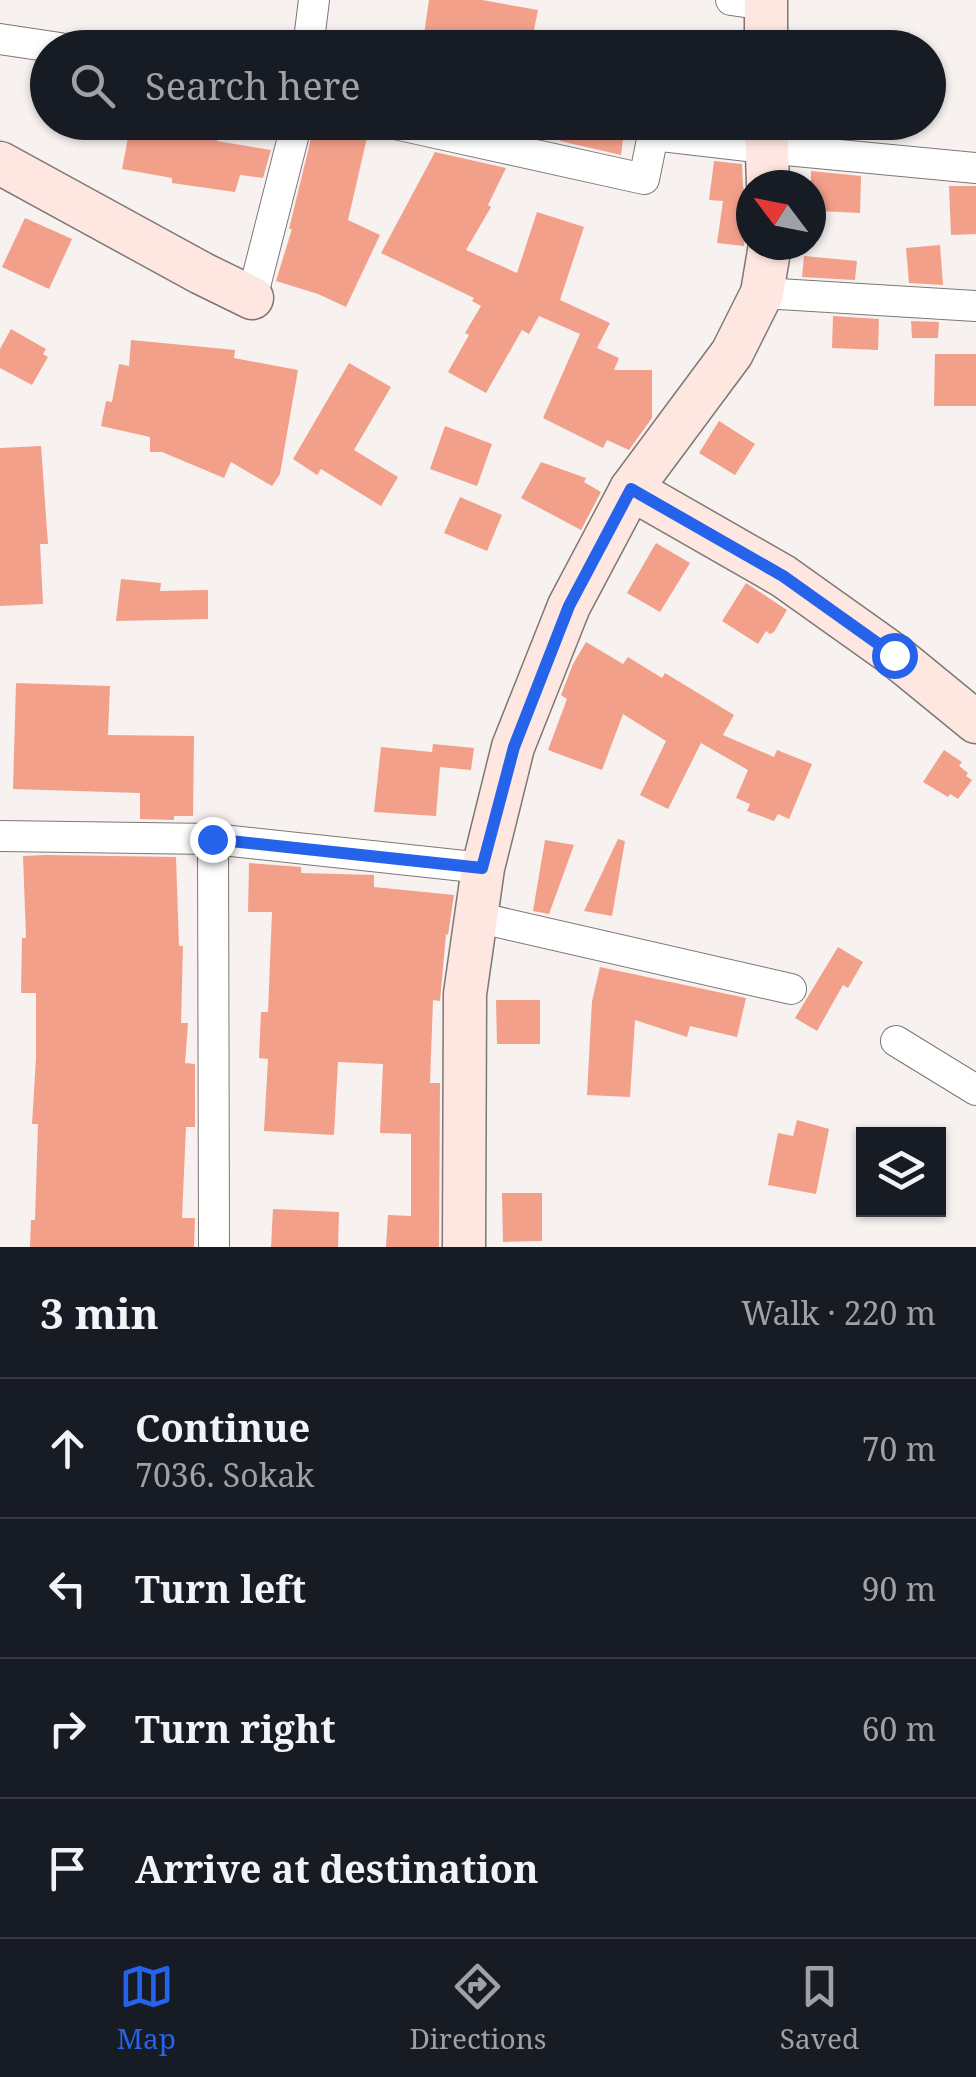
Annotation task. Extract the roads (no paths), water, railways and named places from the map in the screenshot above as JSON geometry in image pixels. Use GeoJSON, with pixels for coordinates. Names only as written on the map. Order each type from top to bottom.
{"type":"FeatureCollection","features":[{"type":"Feature","properties":{"kind":"street"},"geometry":{"type":"LineString","coordinates":[[310,30],[314,0]]}},
{"type":"Feature","properties":{"kind":"street"},"geometry":{"type":"LineString","coordinates":[[754,2],[761,30]]}},
{"type":"Feature","properties":{"kind":"street"},"geometry":{"type":"LineString","coordinates":[[0,39],[30,44]]}},
{"type":"Feature","properties":{"kind":"street"},"geometry":{"type":"LineString","coordinates":[[0,162],[201,274],[252,298],[292,140]]}},
{"type":"Feature","properties":{"kind":"street"},"geometry":{"type":"LineString","coordinates":[[467,140],[644,179],[652,140]]}},
{"type":"Feature","properties":{"kind":"street"},"geometry":{"type":"LineString","coordinates":[[691,140],[766,152],[976,168]]}},
{"type":"Feature","properties":{"kind":"street"},"geometry":{"type":"LineString","coordinates":[[464,1247],[466,994],[482,868],[514,747],[569,606],[631,489],[732,353],[762,293],[768,260]]}},
{"type":"Feature","properties":{"kind":"street"},"geometry":{"type":"LineString","coordinates":[[762,293],[976,306]]}},
{"type":"Feature","properties":{"kind":"street"},"geometry":{"type":"LineString","coordinates":[[631,489],[783,576],[894,655],[976,722]]}},
{"type":"Feature","properties":{"kind":"street"},"geometry":{"type":"LineString","coordinates":[[0,836],[212,839],[482,868]]}},
{"type":"Feature","properties":{"kind":"street"},"geometry":{"type":"LineString","coordinates":[[212,839],[214,1247]]}},
{"type":"Feature","properties":{"kind":"street"},"geometry":{"type":"LineString","coordinates":[[476,917],[791,989]]}},
{"type":"Feature","properties":{"kind":"street"},"geometry":{"type":"LineString","coordinates":[[896,1041],[976,1090]]}}]}
